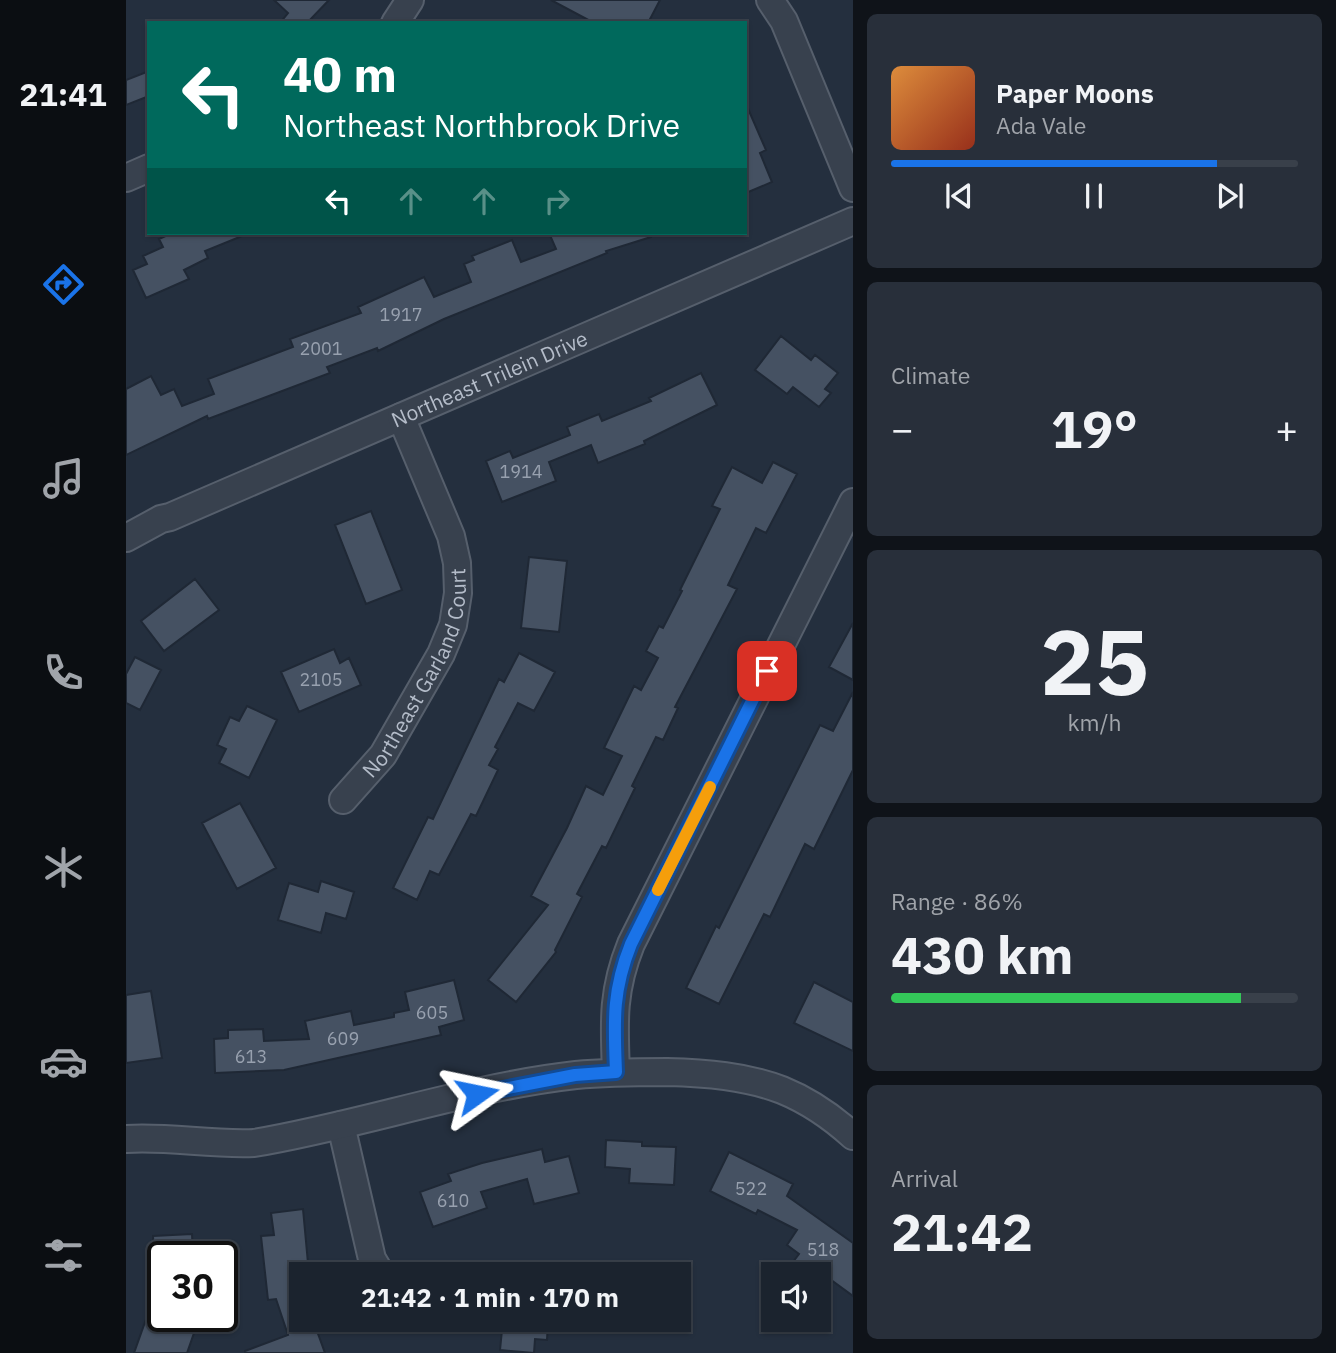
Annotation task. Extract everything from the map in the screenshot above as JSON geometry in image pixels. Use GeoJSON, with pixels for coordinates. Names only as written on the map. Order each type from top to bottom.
{"type":"FeatureCollection","features":[{"type":"Feature","properties":{"kind":"street"},"geometry":{"type":"LineString","coordinates":[[396,21],[410,0]]}},
{"type":"Feature","properties":{"kind":"street"},"geometry":{"type":"LineString","coordinates":[[770,0],[783,21],[853,188]]}},
{"type":"Feature","properties":{"kind":"street"},"geometry":{"type":"LineString","coordinates":[[126,178],[147,169]]}},
{"type":"Feature","properties":{"kind":"street","name":"Northeast Trilein Drive"},"geometry":{"type":"LineString","coordinates":[[126,538],[161,519],[853,221]]}},
{"type":"Feature","properties":{"kind":"street","name":"Northeast Garland Court"},"geometry":{"type":"LineString","coordinates":[[343,800],[383,755],[442,654],[453,625],[458,593],[457,563],[451,536],[401,417]]}},
{"type":"Feature","properties":{"kind":"street"},"geometry":{"type":"LineString","coordinates":[[616,1072],[614,1001],[620,972],[631,944],[853,502]]}},
{"type":"Feature","properties":{"kind":"street"},"geometry":{"type":"LineString","coordinates":[[126,1139],[145,1137],[220,1145],[254,1143],[504,1088],[575,1075],[616,1072],[688,1073],[742,1079],[781,1090],[810,1103],[836,1120],[853,1136]]}},
{"type":"Feature","properties":{"kind":"street"},"geometry":{"type":"LineString","coordinates":[[341,1125],[374,1262]]}},
{"type":"Feature","properties":{"kind":"building"},"geometry":{"type":"Polygon","coordinates":[[[274,0],[329,0],[309,21],[282,21],[288,13],[274,0]]]}},
{"type":"Feature","properties":{"kind":"building"},"geometry":{"type":"Polygon","coordinates":[[[551,0],[660,0],[649,21],[590,21],[551,0]]]}},
{"type":"Feature","properties":{"kind":"building"},"geometry":{"type":"Polygon","coordinates":[[[147,72],[147,97],[126,105],[126,80],[147,72]]]}},
{"type":"Feature","properties":{"kind":"building"},"geometry":{"type":"Polygon","coordinates":[[[747,106],[766,150],[760,153],[772,182],[747,193],[747,106]]]}},
{"type":"Feature","properties":{"kind":"building"},"geometry":{"type":"Polygon","coordinates":[[[168,235],[245,235],[205,251],[208,258],[184,270],[189,279],[146,298],[133,270],[147,264],[143,256],[163,247],[159,239],[168,235]]]}},
{"type":"Feature","properties":{"kind":"building"},"geometry":{"type":"Polygon","coordinates":[[[550,235],[651,237],[606,251],[607,253],[444,319],[378,351],[377,348],[327,367],[330,373],[208,419],[207,416],[126,455],[126,389],[151,376],[161,395],[174,389],[182,406],[214,394],[208,379],[293,347],[290,339],[361,313],[358,307],[424,277],[434,297],[471,282],[464,264],[474,260],[472,256],[512,240],[521,262],[556,249],[550,235]]]}},
{"type":"Feature","properties":{"kind":"building"},"geometry":{"type":"Polygon","coordinates":[[[781,336],[811,360],[815,355],[838,373],[825,389],[831,393],[819,407],[793,387],[787,394],[755,370],[781,336]]]}},
{"type":"Feature","properties":{"kind":"building"},"geometry":{"type":"Polygon","coordinates":[[[701,373],[717,405],[644,441],[645,444],[598,463],[591,445],[549,462],[556,481],[502,502],[486,461],[510,451],[513,458],[570,435],[567,427],[599,414],[602,421],[651,401],[649,398],[701,373]]]}},
{"type":"Feature","properties":{"kind":"building"},"geometry":{"type":"Polygon","coordinates":[[[773,462],[797,474],[766,533],[756,528],[728,585],[737,589],[675,707],[678,708],[663,740],[656,737],[606,848],[602,846],[577,894],[582,897],[556,952],[516,1002],[488,980],[548,905],[531,896],[586,786],[603,795],[622,756],[604,748],[634,686],[641,690],[658,658],[646,651],[659,626],[663,628],[720,509],[712,506],[732,467],[762,483],[773,462]]]}},
{"type":"Feature","properties":{"kind":"building"},"geometry":{"type":"Polygon","coordinates":[[[371,511],[402,590],[366,604],[335,525],[371,511]]]}},
{"type":"Feature","properties":{"kind":"building"},"geometry":{"type":"Polygon","coordinates":[[[529,557],[567,561],[559,632],[521,628],[529,557]]]}},
{"type":"Feature","properties":{"kind":"building"},"geometry":{"type":"Polygon","coordinates":[[[195,579],[219,610],[164,651],[141,621],[195,579]]]}},
{"type":"Feature","properties":{"kind":"building"},"geometry":{"type":"Polygon","coordinates":[[[853,623],[853,680],[829,667],[853,623]]]}},
{"type":"Feature","properties":{"kind":"building"},"geometry":{"type":"Polygon","coordinates":[[[334,649],[340,663],[349,658],[361,685],[299,712],[281,672],[334,649]]]}},
{"type":"Feature","properties":{"kind":"building"},"geometry":{"type":"Polygon","coordinates":[[[519,653],[555,672],[534,711],[518,703],[495,747],[498,749],[489,765],[498,770],[476,816],[471,814],[439,875],[430,871],[417,900],[393,888],[428,817],[433,819],[499,679],[504,682],[519,653]]]}},
{"type":"Feature","properties":{"kind":"building"},"geometry":{"type":"Polygon","coordinates":[[[135,657],[161,670],[140,710],[126,703],[126,674],[135,657]]]}},
{"type":"Feature","properties":{"kind":"building"},"geometry":{"type":"Polygon","coordinates":[[[853,692],[853,770],[814,849],[805,844],[770,917],[764,914],[719,1004],[686,988],[716,926],[719,928],[820,725],[833,731],[853,692]]]}},
{"type":"Feature","properties":{"kind":"building"},"geometry":{"type":"Polygon","coordinates":[[[247,706],[277,720],[249,778],[219,763],[226,749],[217,745],[230,717],[239,721],[247,706]]]}},
{"type":"Feature","properties":{"kind":"building"},"geometry":{"type":"Polygon","coordinates":[[[240,803],[276,868],[237,889],[202,823],[240,803]]]}},
{"type":"Feature","properties":{"kind":"building"},"geometry":{"type":"Polygon","coordinates":[[[321,881],[354,892],[346,919],[326,913],[321,933],[278,920],[289,883],[318,892],[321,881]]]}},
{"type":"Feature","properties":{"kind":"building"},"geometry":{"type":"Polygon","coordinates":[[[454,980],[464,1020],[439,1027],[441,1035],[284,1070],[215,1073],[214,1039],[228,1038],[228,1030],[263,1029],[264,1041],[309,1039],[305,1021],[351,1011],[354,1025],[394,1017],[394,1013],[409,1010],[405,992],[454,980]]]}},
{"type":"Feature","properties":{"kind":"building"},"geometry":{"type":"Polygon","coordinates":[[[814,982],[853,1002],[853,1051],[794,1023],[814,982]]]}},
{"type":"Feature","properties":{"kind":"building"},"geometry":{"type":"Polygon","coordinates":[[[151,991],[162,1058],[126,1063],[126,995],[151,991]]]}},
{"type":"Feature","properties":{"kind":"building"},"geometry":{"type":"Polygon","coordinates":[[[606,1140],[642,1142],[642,1146],[676,1147],[674,1185],[629,1183],[630,1169],[605,1167],[606,1140]]]}},
{"type":"Feature","properties":{"kind":"building"},"geometry":{"type":"Polygon","coordinates":[[[542,1149],[545,1162],[569,1156],[579,1193],[534,1204],[527,1179],[481,1192],[487,1208],[433,1227],[420,1192],[451,1181],[448,1174],[542,1149]]]}},
{"type":"Feature","properties":{"kind":"building"},"geometry":{"type":"Polygon","coordinates":[[[729,1152],[793,1184],[787,1196],[853,1243],[853,1296],[831,1280],[831,1262],[793,1262],[799,1254],[787,1245],[797,1230],[758,1210],[756,1214],[710,1191],[729,1152]]]}},
{"type":"Feature","properties":{"kind":"building"},"geometry":{"type":"Polygon","coordinates":[[[303,1209],[308,1262],[289,1262],[289,1332],[317,1332],[325,1353],[245,1353],[288,1335],[276,1299],[268,1300],[261,1236],[274,1235],[271,1213],[303,1209]]]}},
{"type":"Feature","properties":{"kind":"building"},"geometry":{"type":"Polygon","coordinates":[[[192,1234],[192,1241],[153,1241],[153,1236],[192,1234]]]}},
{"type":"Feature","properties":{"kind":"building"},"geometry":{"type":"Polygon","coordinates":[[[147,1316],[147,1332],[194,1333],[187,1353],[134,1353],[147,1316]]]}},
{"type":"Feature","properties":{"kind":"building"},"geometry":{"type":"Polygon","coordinates":[[[502,1332],[547,1332],[547,1340],[535,1339],[534,1353],[500,1350],[502,1332]]]}},
{"type":"Feature","properties":{"kind":"slow traffic"},"geometry":{"type":"LineString","coordinates":[[658,890],[710,787]]}},
{"type":"Feature","properties":{"kind":"route"},"geometry":{"type":"LineString","coordinates":[[477,1094],[575,1075],[616,1072],[614,1001],[620,972],[631,944],[767,671]]}}]}
